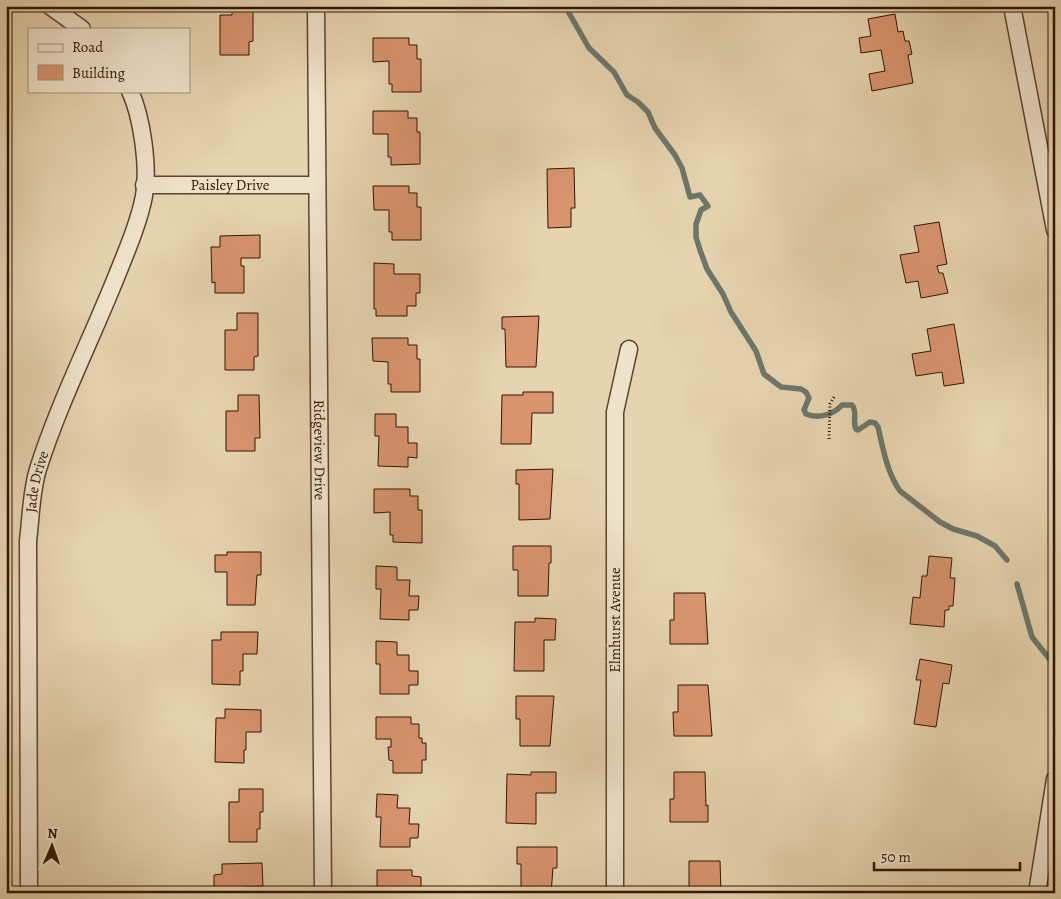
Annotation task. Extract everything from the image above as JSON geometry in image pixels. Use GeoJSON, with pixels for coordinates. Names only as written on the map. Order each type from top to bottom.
{"type":"FeatureCollection","features":[{"type":"Feature","properties":{"kind":"street"},"geometry":{"type":"LineString","coordinates":[[50,6],[81,28]]}},
{"type":"Feature","properties":{"kind":"street","name":"Ridgeview Drive"},"geometry":{"type":"LineString","coordinates":[[316,6],[323,893]]}},
{"type":"Feature","properties":{"kind":"street"},"geometry":{"type":"LineString","coordinates":[[1012,6],[1055,230]]}},
{"type":"Feature","properties":{"kind":"street","name":"Jade Drive"},"geometry":{"type":"LineString","coordinates":[[29,893],[28,541],[32,500],[38,471],[53,427],[130,242],[144,195],[145,159],[137,107],[130,92]]}},
{"type":"Feature","properties":{"kind":"street","name":"Paisley Drive"},"geometry":{"type":"LineString","coordinates":[[144,185],[316,185]]}},
{"type":"Feature","properties":{"kind":"street","name":"Elmhurst Avenue"},"geometry":{"type":"LineString","coordinates":[[615,893],[615,412],[629,348]]}},
{"type":"Feature","properties":{"kind":"street"},"geometry":{"type":"LineString","coordinates":[[1038,893],[1055,779]]}},
{"type":"Feature","properties":{"kind":"path"},"geometry":{"type":"LineString","coordinates":[[829,438],[830,404],[834,397]]}},
{"type":"Feature","properties":{"kind":"building"},"geometry":{"type":"Polygon","coordinates":[[[232,6],[253,6],[253,41],[249,42],[249,55],[220,55],[220,15],[232,15],[232,6]]]}},
{"type":"Feature","properties":{"kind":"building"},"geometry":{"type":"Polygon","coordinates":[[[895,14],[898,32],[903,31],[905,41],[909,41],[912,54],[908,55],[913,83],[872,91],[869,74],[885,71],[881,50],[861,53],[859,38],[871,36],[868,19],[895,14]]]}},
{"type":"Feature","properties":{"kind":"building"},"geometry":{"type":"Polygon","coordinates":[[[373,38],[409,38],[409,45],[417,45],[417,59],[421,59],[421,92],[392,92],[392,84],[389,84],[389,61],[373,62],[373,38]]]}},
{"type":"Feature","properties":{"kind":"building"},"geometry":{"type":"Polygon","coordinates":[[[373,111],[408,111],[408,118],[417,118],[417,132],[420,132],[420,164],[391,165],[391,157],[388,157],[388,134],[373,134],[373,111]]]}},
{"type":"Feature","properties":{"kind":"building"},"geometry":{"type":"Polygon","coordinates":[[[574,168],[575,208],[571,208],[571,227],[548,228],[547,169],[574,168]]]}},
{"type":"Feature","properties":{"kind":"building"},"geometry":{"type":"Polygon","coordinates":[[[373,186],[409,186],[409,193],[417,193],[417,207],[421,207],[421,240],[392,240],[392,232],[389,232],[389,210],[374,210],[373,186]]]}},
{"type":"Feature","properties":{"kind":"building"},"geometry":{"type":"Polygon","coordinates":[[[939,222],[947,264],[937,266],[939,273],[943,273],[948,293],[921,298],[918,281],[906,283],[900,255],[919,252],[914,226],[939,222]]]}},
{"type":"Feature","properties":{"kind":"building"},"geometry":{"type":"Polygon","coordinates":[[[260,235],[260,258],[241,258],[241,266],[244,266],[244,293],[215,293],[215,282],[212,283],[211,247],[220,247],[220,236],[260,235]]]}},
{"type":"Feature","properties":{"kind":"building"},"geometry":{"type":"Polygon","coordinates":[[[374,263],[394,264],[394,274],[420,274],[420,293],[416,293],[416,306],[407,306],[407,316],[376,316],[376,309],[374,309],[374,263]]]}},
{"type":"Feature","properties":{"kind":"building"},"geometry":{"type":"Polygon","coordinates":[[[237,313],[258,313],[258,356],[254,357],[254,370],[225,370],[225,330],[237,330],[237,313]]]}},
{"type":"Feature","properties":{"kind":"building"},"geometry":{"type":"Polygon","coordinates":[[[539,316],[536,367],[506,367],[505,329],[502,329],[502,317],[539,316]]]}},
{"type":"Feature","properties":{"kind":"building"},"geometry":{"type":"Polygon","coordinates":[[[954,324],[964,383],[944,386],[942,372],[916,376],[912,354],[931,351],[927,329],[954,324]]]}},
{"type":"Feature","properties":{"kind":"building"},"geometry":{"type":"Polygon","coordinates":[[[372,338],[408,338],[408,345],[417,345],[417,359],[420,359],[420,392],[391,392],[391,384],[388,384],[388,362],[373,361],[372,338]]]}},
{"type":"Feature","properties":{"kind":"building"},"geometry":{"type":"Polygon","coordinates":[[[523,392],[553,392],[553,413],[532,413],[531,444],[501,444],[502,395],[523,395],[523,392]]]}},
{"type":"Feature","properties":{"kind":"building"},"geometry":{"type":"Polygon","coordinates":[[[238,395],[259,395],[260,438],[255,438],[255,451],[226,451],[226,411],[238,411],[238,395]]]}},
{"type":"Feature","properties":{"kind":"building"},"geometry":{"type":"Polygon","coordinates":[[[375,414],[396,414],[396,427],[408,427],[408,443],[417,443],[417,458],[408,457],[408,467],[378,466],[379,436],[375,436],[375,414]]]}},
{"type":"Feature","properties":{"kind":"building"},"geometry":{"type":"Polygon","coordinates":[[[553,469],[550,519],[519,520],[519,484],[516,484],[516,470],[553,469]]]}},
{"type":"Feature","properties":{"kind":"building"},"geometry":{"type":"Polygon","coordinates":[[[374,489],[410,489],[410,496],[418,496],[418,510],[422,510],[422,543],[393,542],[393,535],[390,535],[390,512],[374,513],[374,489]]]}},
{"type":"Feature","properties":{"kind":"building"},"geometry":{"type":"Polygon","coordinates":[[[513,546],[551,546],[548,596],[518,596],[518,570],[513,570],[513,546]]]}},
{"type":"Feature","properties":{"kind":"building"},"geometry":{"type":"Polygon","coordinates":[[[227,552],[261,552],[261,575],[257,575],[255,605],[227,605],[227,572],[215,572],[215,555],[227,555],[227,552]]]}},
{"type":"Feature","properties":{"kind":"building"},"geometry":{"type":"Polygon","coordinates":[[[929,556],[952,558],[950,578],[955,578],[953,606],[949,606],[949,610],[945,610],[944,627],[910,624],[913,597],[920,598],[922,576],[927,576],[929,556]]]}},
{"type":"Feature","properties":{"kind":"building"},"geometry":{"type":"Polygon","coordinates":[[[376,566],[397,567],[397,580],[410,580],[409,596],[419,596],[418,610],[409,610],[409,620],[380,619],[381,589],[376,589],[376,566]]]}},
{"type":"Feature","properties":{"kind":"building"},"geometry":{"type":"Polygon","coordinates":[[[674,593],[705,593],[708,644],[670,644],[670,620],[674,620],[674,593]]]}},
{"type":"Feature","properties":{"kind":"building"},"geometry":{"type":"Polygon","coordinates":[[[535,618],[556,619],[555,640],[544,640],[544,671],[514,671],[515,622],[535,622],[535,618]]]}},
{"type":"Feature","properties":{"kind":"building"},"geometry":{"type":"Polygon","coordinates":[[[221,632],[258,632],[257,654],[243,654],[243,671],[240,671],[240,685],[212,684],[212,640],[221,640],[221,632]]]}},
{"type":"Feature","properties":{"kind":"building"},"geometry":{"type":"Polygon","coordinates":[[[376,641],[397,642],[397,655],[409,655],[409,671],[418,671],[418,685],[409,685],[409,694],[380,694],[380,664],[376,664],[376,641]]]}},
{"type":"Feature","properties":{"kind":"building"},"geometry":{"type":"Polygon","coordinates":[[[920,659],[952,665],[949,684],[943,683],[936,727],[914,724],[921,680],[916,680],[920,659]]]}},
{"type":"Feature","properties":{"kind":"building"},"geometry":{"type":"Polygon","coordinates":[[[678,685],[708,685],[712,736],[674,736],[673,712],[678,712],[678,685]]]}},
{"type":"Feature","properties":{"kind":"building"},"geometry":{"type":"Polygon","coordinates":[[[516,696],[554,696],[550,746],[520,746],[520,719],[516,719],[516,696]]]}},
{"type":"Feature","properties":{"kind":"building"},"geometry":{"type":"Polygon","coordinates":[[[225,709],[261,710],[261,732],[246,732],[244,763],[215,762],[216,718],[225,718],[225,709]]]}},
{"type":"Feature","properties":{"kind":"building"},"geometry":{"type":"Polygon","coordinates":[[[376,717],[411,717],[411,724],[419,724],[419,738],[422,738],[422,743],[426,743],[426,760],[422,760],[422,773],[393,773],[393,761],[389,760],[388,747],[391,747],[391,739],[376,739],[376,717]]]}},
{"type":"Feature","properties":{"kind":"building"},"geometry":{"type":"Polygon","coordinates":[[[531,772],[556,772],[556,793],[536,793],[536,824],[506,823],[507,774],[531,775],[531,772]]]}},
{"type":"Feature","properties":{"kind":"building"},"geometry":{"type":"Polygon","coordinates":[[[674,772],[705,772],[708,822],[670,822],[670,799],[674,799],[674,772]]]}},
{"type":"Feature","properties":{"kind":"building"},"geometry":{"type":"Polygon","coordinates":[[[239,789],[263,789],[263,812],[260,812],[260,829],[257,829],[257,842],[229,842],[229,802],[239,802],[239,789]]]}},
{"type":"Feature","properties":{"kind":"building"},"geometry":{"type":"Polygon","coordinates":[[[377,794],[398,795],[397,808],[410,808],[409,824],[419,824],[418,838],[410,838],[410,847],[380,847],[381,817],[376,817],[377,794]]]}},
{"type":"Feature","properties":{"kind":"building"},"geometry":{"type":"Polygon","coordinates":[[[517,847],[557,847],[557,868],[553,868],[551,893],[521,893],[521,864],[517,864],[517,847]]]}},
{"type":"Feature","properties":{"kind":"building"},"geometry":{"type":"Polygon","coordinates":[[[689,861],[720,861],[721,893],[685,893],[685,888],[689,888],[689,861]]]}},
{"type":"Feature","properties":{"kind":"building"},"geometry":{"type":"Polygon","coordinates":[[[262,863],[263,886],[243,887],[243,893],[214,893],[214,875],[222,874],[222,864],[262,863]]]}},
{"type":"Feature","properties":{"kind":"building"},"geometry":{"type":"Polygon","coordinates":[[[377,870],[412,870],[412,876],[421,877],[421,891],[424,891],[424,893],[377,893],[377,870]]]}},
{"type":"Feature","properties":{"kind":"waterway"},"geometry":{"type":"LineString","coordinates":[[565,6],[589,48],[614,72],[627,95],[648,112],[655,128],[682,168],[690,197],[700,195],[708,206],[701,210],[696,224],[696,237],[700,250],[707,269],[756,351],[764,374],[781,387],[801,389],[806,392],[809,398],[804,410],[806,414],[815,416],[825,415],[842,405],[852,405],[855,411],[856,429],[858,430],[870,422],[875,423],[878,427],[889,468],[900,491],[940,522],[953,529],[977,536],[995,546],[1007,560]]}},
{"type":"Feature","properties":{"kind":"waterway"},"geometry":{"type":"LineString","coordinates":[[1017,584],[1032,637],[1052,662]]}}]}
